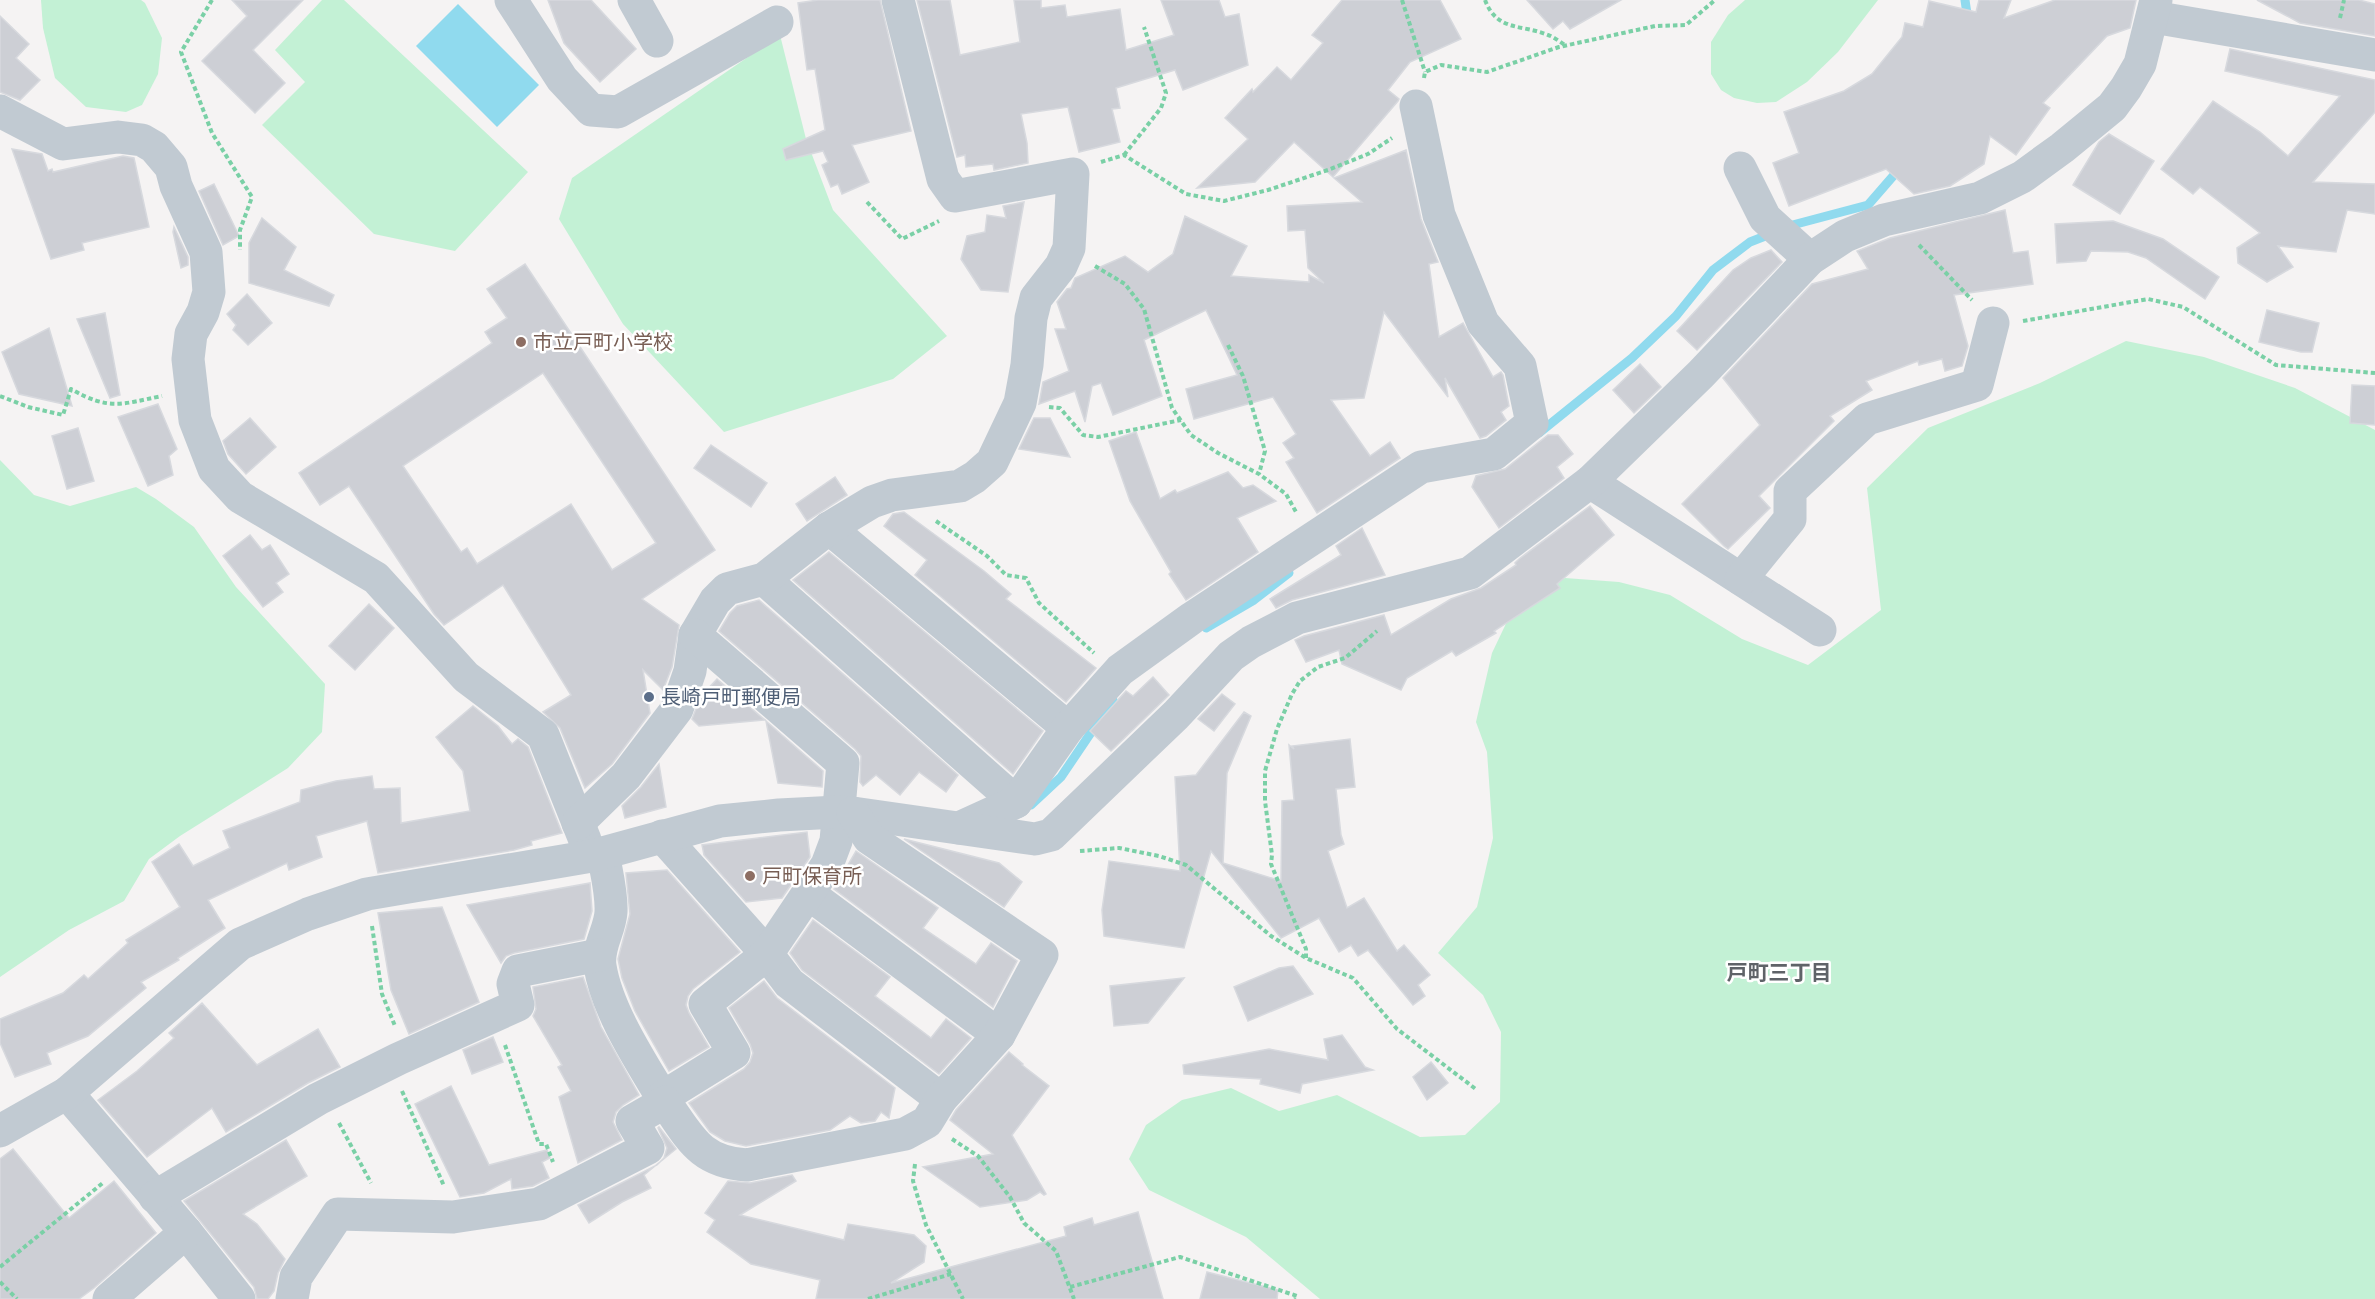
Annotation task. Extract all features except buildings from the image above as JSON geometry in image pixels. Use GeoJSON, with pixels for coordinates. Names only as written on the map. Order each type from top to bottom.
{"type":"FeatureCollection","features":[{"type":"Feature","properties":{"kind":"street"},"geometry":{"type":"LineString","coordinates":[[511,0],[562,79],[591,110],[618,112],[777,22]]}},
{"type":"Feature","properties":{"kind":"street"},"geometry":{"type":"LineString","coordinates":[[634,0],[657,41]]}},
{"type":"Feature","properties":{"kind":"street"},"geometry":{"type":"LineString","coordinates":[[578,823],[626,776],[677,709],[690,670],[695,635],[715,601],[727,589],[764,579],[830,528],[872,502],[892,495],[960,486],[975,477],[992,462],[1020,403],[1027,365],[1031,318],[1036,298],[1066,257],[1069,248],[1073,174],[955,196],[943,179],[898,0]]}},
{"type":"Feature","properties":{"kind":"street"},"geometry":{"type":"LineString","coordinates":[[0,1131],[67,1093],[240,944],[308,914],[367,894],[597,854],[720,821],[845,812],[1040,838],[1051,836],[1176,715],[1231,656],[1251,642],[1297,618],[1470,573],[1590,482],[1701,374],[1810,259],[1863,228],[1915,212],[1980,198],[2022,177],[2112,107],[2140,64],[2154,9],[2375,55]]}},
{"type":"Feature","properties":{"kind":"street"},"geometry":{"type":"LineString","coordinates":[[959,828],[1016,802],[1068,728],[1116,674],[1192,618],[1420,467],[1494,454],[1532,423],[1520,366],[1483,323],[1440,215],[1416,106]]}},
{"type":"Feature","properties":{"kind":"street"},"geometry":{"type":"LineString","coordinates":[[0,111],[63,144],[118,137],[142,140],[154,147],[171,167],[176,186],[206,252],[209,292],[203,312],[191,334],[188,359],[195,420],[214,468],[240,497],[376,578],[466,677],[543,735],[578,823],[597,854],[611,912],[599,955],[607,990],[621,1022],[664,1099],[696,1147],[730,1164],[747,1165],[905,1134],[930,1115],[999,1035],[1042,955],[869,838],[845,812]]}},
{"type":"Feature","properties":{"kind":"street"},"geometry":{"type":"LineString","coordinates":[[1740,168],[1765,218],[1810,259]]}},
{"type":"Feature","properties":{"kind":"street"},"geometry":{"type":"LineString","coordinates":[[1741,579],[1790,519],[1790,491],[1867,419],[1977,385],[1993,323]]}},
{"type":"Feature","properties":{"kind":"street"},"geometry":{"type":"LineString","coordinates":[[1590,482],[1820,630]]}},
{"type":"Feature","properties":{"kind":"street"},"geometry":{"type":"LineString","coordinates":[[830,528],[1068,728]]}},
{"type":"Feature","properties":{"kind":"street"},"geometry":{"type":"LineString","coordinates":[[764,579],[1016,802]]}},
{"type":"Feature","properties":{"kind":"street"},"geometry":{"type":"LineString","coordinates":[[292,1299],[296,1277],[338,1214],[459,1216],[539,1204],[648,1148],[632,1121],[734,1053],[705,1004],[767,954],[826,866],[845,812],[843,763],[695,635]]}},
{"type":"Feature","properties":{"kind":"street"},"geometry":{"type":"LineString","coordinates":[[662,836],[767,954],[789,983],[930,1115]]}},
{"type":"Feature","properties":{"kind":"street"},"geometry":{"type":"LineString","coordinates":[[809,894],[999,1035]]}},
{"type":"Feature","properties":{"kind":"street"},"geometry":{"type":"LineString","coordinates":[[155,1197],[324,1096],[398,1059],[518,1005],[513,984],[518,970],[599,955]]}},
{"type":"Feature","properties":{"kind":"street"},"geometry":{"type":"LineString","coordinates":[[0,1104],[67,1093]]}},
{"type":"Feature","properties":{"kind":"street"},"geometry":{"type":"LineString","coordinates":[[67,1093],[186,1232],[239,1299]]}},
{"type":"Feature","properties":{"kind":"street"},"geometry":{"type":"LineString","coordinates":[[109,1299],[186,1232]]}},
{"type":"Feature","properties":{"kind":"path"},"geometry":{"type":"LineString","coordinates":[[212,0],[181,52],[212,133],[252,197]]}},
{"type":"Feature","properties":{"kind":"path"},"geometry":{"type":"LineString","coordinates":[[1402,0],[1425,72]]}},
{"type":"Feature","properties":{"kind":"path"},"geometry":{"type":"LineString","coordinates":[[1485,0],[1489,11],[1503,23],[1549,35],[1565,45]]}},
{"type":"Feature","properties":{"kind":"path"},"geometry":{"type":"LineString","coordinates":[[1124,155],[1161,108],[1166,93],[1144,27]]}},
{"type":"Feature","properties":{"kind":"path"},"geometry":{"type":"LineString","coordinates":[[867,202],[902,239],[951,215],[955,196]]}},
{"type":"Feature","properties":{"kind":"path"},"geometry":{"type":"LineString","coordinates":[[1915,212],[1917,242],[1993,323],[2004,325],[2071,311],[2148,299],[2183,308],[2276,365],[2375,374]]}},
{"type":"Feature","properties":{"kind":"path"},"geometry":{"type":"LineString","coordinates":[[1066,257],[1097,267],[1125,284],[1144,309],[1172,408],[1191,435],[1218,453],[1259,474],[1286,494],[1312,538]]}},
{"type":"Feature","properties":{"kind":"path"},"geometry":{"type":"LineString","coordinates":[[1228,345],[1243,376],[1265,451],[1259,474]]}},
{"type":"Feature","properties":{"kind":"path"},"geometry":{"type":"LineString","coordinates":[[0,396],[28,407],[63,415],[71,389],[90,400],[115,405],[190,391]]}},
{"type":"Feature","properties":{"kind":"path"},"geometry":{"type":"LineString","coordinates":[[1020,403],[1060,408],[1083,435],[1098,437],[1181,420]]}},
{"type":"Feature","properties":{"kind":"path"},"geometry":{"type":"LineString","coordinates":[[892,495],[930,516],[987,556],[1006,575],[1026,578],[1039,603],[1116,674]]}},
{"type":"Feature","properties":{"kind":"path"},"geometry":{"type":"LineString","coordinates":[[1306,958],[1306,949],[1271,864],[1272,855],[1265,801],[1265,771],[1272,743],[1292,694],[1300,681],[1318,667],[1345,658],[1374,635],[1398,604],[1399,592]]}},
{"type":"Feature","properties":{"kind":"path"},"geometry":{"type":"LineString","coordinates":[[1040,838],[1073,851],[1119,848],[1159,856],[1186,865],[1271,936],[1306,958],[1353,978],[1397,1029],[1477,1090]]}},
{"type":"Feature","properties":{"kind":"path"},"geometry":{"type":"LineString","coordinates":[[367,894],[382,994],[398,1059],[432,1163],[459,1216]]}},
{"type":"Feature","properties":{"kind":"path"},"geometry":{"type":"LineString","coordinates":[[496,1016],[539,1144],[546,1144],[564,1191]]}},
{"type":"Feature","properties":{"kind":"path"},"geometry":{"type":"LineString","coordinates":[[324,1096],[377,1195],[378,1216]]}},
{"type":"Feature","properties":{"kind":"path"},"geometry":{"type":"LineString","coordinates":[[963,1299],[926,1226],[913,1181],[930,1115],[978,1156],[1010,1197],[1024,1222],[1056,1251],[1074,1299]]}},
{"type":"Feature","properties":{"kind":"path"},"geometry":{"type":"LineString","coordinates":[[0,1267],[126,1163]]}},
{"type":"Feature","properties":{"kind":"path"},"geometry":{"type":"LineString","coordinates":[[1070,1287],[1180,1257],[1297,1296],[1295,1299]]}},
{"type":"Feature","properties":{"kind":"path"},"geometry":{"type":"LineString","coordinates":[[868,1299],[951,1274]]}},
{"type":"Feature","properties":{"kind":"path"},"geometry":{"type":"LineString","coordinates":[[0,1282],[16,1299]]}},
{"type":"Feature","properties":{"kind":"green space"},"geometry":{"type":"Polygon","coordinates":[[[41,0],[141,0],[145,3],[162,38],[158,74],[142,105],[126,112],[86,107],[55,78],[43,28],[41,0]]]}},
{"type":"Feature","properties":{"kind":"green space"},"geometry":{"type":"Polygon","coordinates":[[[322,0],[344,0],[528,172],[455,251],[374,234],[262,125],[305,82],[275,50],[322,0]]]}},
{"type":"Feature","properties":{"kind":"green space"},"geometry":{"type":"Polygon","coordinates":[[[1745,0],[1878,0],[1838,52],[1807,82],[1776,102],[1757,103],[1734,98],[1721,90],[1711,74],[1711,42],[1728,15],[1745,0]]]}},
{"type":"Feature","properties":{"kind":"green space"},"geometry":{"type":"Polygon","coordinates":[[[780,35],[806,139],[833,210],[947,336],[893,379],[724,432],[623,324],[559,219],[572,178],[780,35]]]}},
{"type":"Feature","properties":{"kind":"green space"},"geometry":{"type":"Polygon","coordinates":[[[2126,341],[2204,357],[2295,388],[2375,430],[2375,1299],[1320,1299],[1246,1237],[1149,1190],[1129,1159],[1146,1125],[1182,1100],[1231,1088],[1279,1111],[1337,1095],[1420,1137],[1465,1135],[1500,1102],[1501,1032],[1483,995],[1438,953],[1477,907],[1493,838],[1487,752],[1476,722],[1492,653],[1512,611],[1565,578],[1619,582],[1670,595],[1742,639],[1808,665],[1881,610],[1867,488],[1928,428],[2040,383],[2126,341]]]}},
{"type":"Feature","properties":{"kind":"green space"},"geometry":{"type":"Polygon","coordinates":[[[0,460],[34,495],[70,506],[136,487],[156,499],[194,527],[236,587],[325,684],[322,732],[288,768],[180,836],[149,859],[124,901],[69,930],[0,977],[0,460]]]}},
{"type":"Feature","properties":{"kind":"water"},"geometry":{"type":"Polygon","coordinates":[[[458,4],[539,85],[497,127],[416,46],[458,4]]]}},
{"type":"Feature","properties":{"kind":"waterway"},"geometry":{"type":"LineString","coordinates":[[1965,0],[1968,21]]}},
{"type":"Feature","properties":{"kind":"waterway"},"geometry":{"type":"LineString","coordinates":[[1785,227],[1868,205],[1901,167]]}},
{"type":"Feature","properties":{"kind":"waterway"},"geometry":{"type":"LineString","coordinates":[[1539,433],[1632,358],[1676,316],[1713,270],[1750,242],[1773,233]]}},
{"type":"Feature","properties":{"kind":"waterway"},"geometry":{"type":"LineString","coordinates":[[1206,628],[1254,600],[1289,573]]}},
{"type":"Feature","properties":{"kind":"waterway"},"geometry":{"type":"LineString","coordinates":[[1031,805],[1061,777],[1113,700]]}},
{"type":"Feature","properties":{"kind":"place","name":"市立戸町小学校"},"geometry":{"type":"Point","coordinates":[521,342]}},
{"type":"Feature","properties":{"kind":"place","name":"長崎戸町郵便局"},"geometry":{"type":"Point","coordinates":[649,697]}},
{"type":"Feature","properties":{"kind":"place","name":"戸町保育所"},"geometry":{"type":"Point","coordinates":[750,876]}},
{"type":"Feature","properties":{"kind":"district","name":"戸町三丁目"},"geometry":{"type":"Point","coordinates":[1779,973]}}]}
